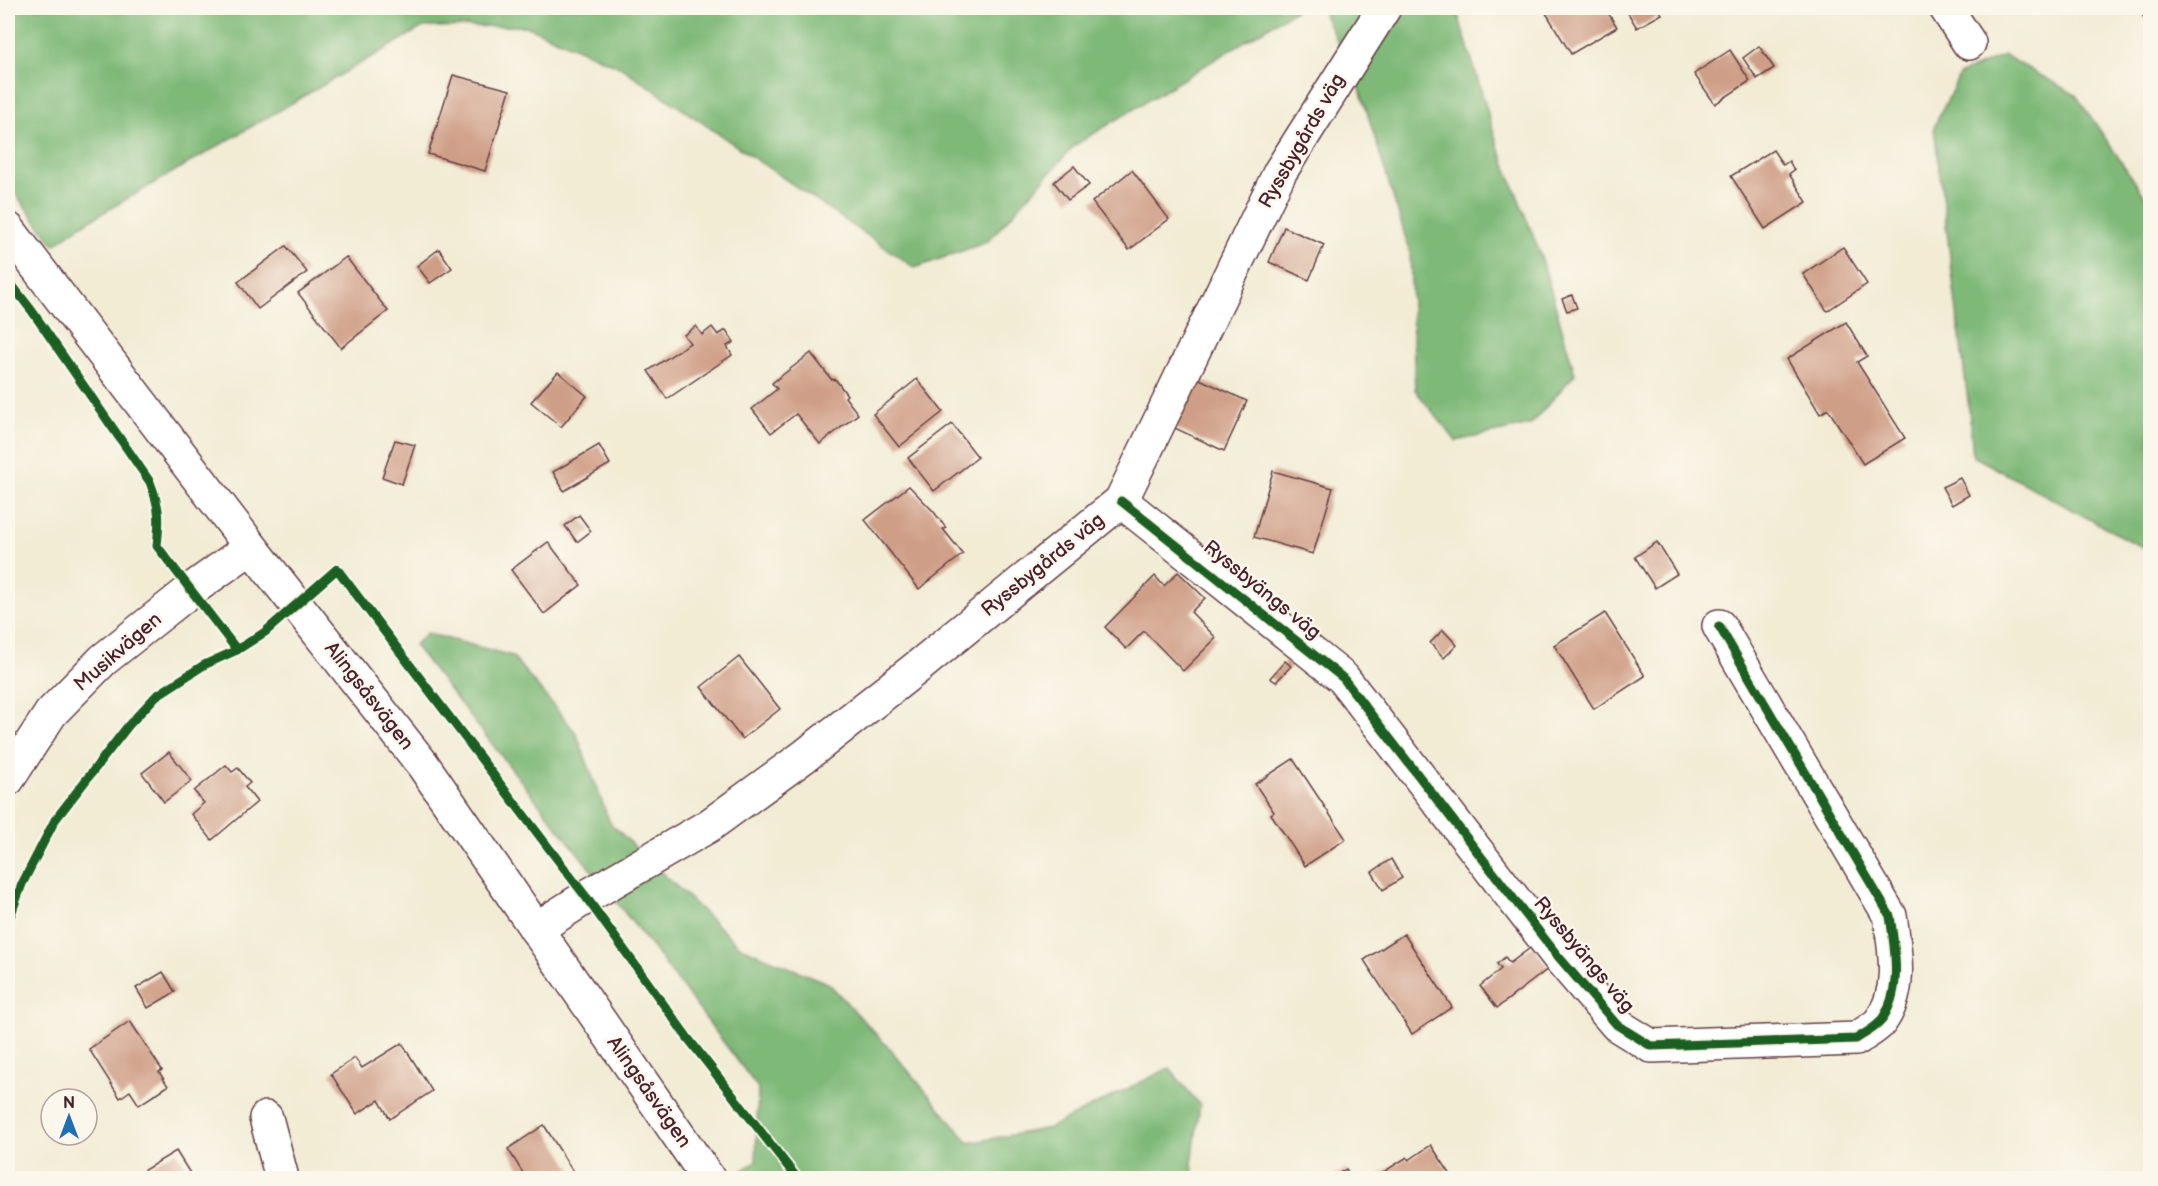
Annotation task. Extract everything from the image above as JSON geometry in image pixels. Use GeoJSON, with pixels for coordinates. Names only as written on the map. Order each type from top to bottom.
{"type":"FeatureCollection","features":[{"type":"Feature","properties":{"kind":"street","name":"Ryssbygårds väg"},"geometry":{"type":"LineString","coordinates":[[536,929],[586,897],[710,825],[768,783],[919,666],[1121,501],[1280,172],[1384,8]]}},
{"type":"Feature","properties":{"kind":"street"},"geometry":{"type":"LineString","coordinates":[[1946,8],[1969,43]]}},
{"type":"Feature","properties":{"kind":"street","name":"Alingsåsvägen"},"geometry":{"type":"LineString","coordinates":[[8,229],[251,547],[423,765],[708,1179]]}},
{"type":"Feature","properties":{"kind":"street","name":"Ryssbyängs väg"},"geometry":{"type":"LineString","coordinates":[[1121,501],[1343,678],[1557,955],[1617,1025],[1651,1047],[1856,1039],[1879,1023],[1893,996],[1897,960],[1890,916],[1719,626]]}},
{"type":"Feature","properties":{"kind":"street","name":"Musikvägen"},"geometry":{"type":"LineString","coordinates":[[8,779],[51,713],[103,660],[191,590],[251,547]]}},
{"type":"Feature","properties":{"kind":"street"},"geometry":{"type":"LineString","coordinates":[[266,1118],[282,1179]]}},
{"type":"Feature","properties":{"kind":"green space"},"geometry":{"type":"Polygon","coordinates":[[[8,8],[1299,8],[1075,145],[987,242],[915,268],[622,68],[526,26],[423,27],[82,225],[54,245],[8,184],[8,8]]]}},
{"type":"Feature","properties":{"kind":"green space"},"geometry":{"type":"Polygon","coordinates":[[[1321,8],[1456,8],[1498,146],[1541,256],[1575,374],[1530,425],[1456,441],[1415,390],[1410,252],[1360,89],[1321,8]]]}},
{"type":"Feature","properties":{"kind":"green space"},"geometry":{"type":"Polygon","coordinates":[[[2004,55],[2076,95],[2150,204],[2150,550],[1973,456],[1934,127],[1960,74],[2004,55]]]}},
{"type":"Feature","properties":{"kind":"green space"},"geometry":{"type":"Polygon","coordinates":[[[427,633],[512,656],[576,733],[610,823],[739,946],[829,984],[890,1049],[969,1143],[1049,1128],[1169,1068],[1200,1105],[1192,1164],[1194,1178],[732,1178],[756,1161],[758,1088],[655,951],[414,645],[427,633]]]}},
{"type":"Feature","properties":{"kind":"building"},"geometry":{"type":"Polygon","coordinates":[[[1543,8],[1605,8],[1617,27],[1571,54],[1543,8]]]}},
{"type":"Feature","properties":{"kind":"building"},"geometry":{"type":"Polygon","coordinates":[[[1625,8],[1658,8],[1662,14],[1637,28],[1625,8]]]}},
{"type":"Feature","properties":{"kind":"building"},"geometry":{"type":"Polygon","coordinates":[[[2138,8],[2150,8],[2150,27],[2138,8]]]}},
{"type":"Feature","properties":{"kind":"building"},"geometry":{"type":"Polygon","coordinates":[[[1759,46],[1774,68],[1757,79],[1743,58],[1759,46]]]}},
{"type":"Feature","properties":{"kind":"building"},"geometry":{"type":"Polygon","coordinates":[[[1730,50],[1750,81],[1715,104],[1694,74],[1730,50]]]}},
{"type":"Feature","properties":{"kind":"building"},"geometry":{"type":"Polygon","coordinates":[[[453,75],[510,90],[485,171],[428,154],[453,75]]]}},
{"type":"Feature","properties":{"kind":"building"},"geometry":{"type":"Polygon","coordinates":[[[1773,150],[1783,165],[1789,161],[1794,170],[1789,174],[1807,202],[1765,229],[1731,176],[1773,150]]]}},
{"type":"Feature","properties":{"kind":"building"},"geometry":{"type":"Polygon","coordinates":[[[1074,166],[1089,185],[1068,200],[1054,182],[1074,166]]]}},
{"type":"Feature","properties":{"kind":"building"},"geometry":{"type":"Polygon","coordinates":[[[1132,170],[1169,219],[1129,250],[1092,202],[1132,170]]]}},
{"type":"Feature","properties":{"kind":"building"},"geometry":{"type":"Polygon","coordinates":[[[1284,227],[1324,245],[1309,280],[1269,262],[1284,227]]]}},
{"type":"Feature","properties":{"kind":"building"},"geometry":{"type":"Polygon","coordinates":[[[286,246],[307,272],[258,309],[238,282],[286,246]]]}},
{"type":"Feature","properties":{"kind":"building"},"geometry":{"type":"Polygon","coordinates":[[[1843,247],[1867,284],[1827,311],[1803,274],[1843,247]]]}},
{"type":"Feature","properties":{"kind":"building"},"geometry":{"type":"Polygon","coordinates":[[[439,249],[452,268],[430,283],[417,266],[439,249]]]}},
{"type":"Feature","properties":{"kind":"building"},"geometry":{"type":"Polygon","coordinates":[[[346,257],[388,311],[341,348],[298,293],[346,257]]]}},
{"type":"Feature","properties":{"kind":"building"},"geometry":{"type":"Polygon","coordinates":[[[1572,295],[1577,308],[1567,311],[1562,299],[1572,295]]]}},
{"type":"Feature","properties":{"kind":"building"},"geometry":{"type":"Polygon","coordinates":[[[1846,322],[1867,356],[1857,362],[1905,438],[1863,464],[1828,409],[1820,414],[1787,359],[1846,322]]]}},
{"type":"Feature","properties":{"kind":"building"},"geometry":{"type":"Polygon","coordinates":[[[696,326],[702,335],[712,327],[718,335],[726,330],[734,342],[727,346],[732,355],[667,399],[648,371],[690,343],[684,335],[696,326]]]}},
{"type":"Feature","properties":{"kind":"building"},"geometry":{"type":"Polygon","coordinates":[[[811,353],[831,379],[836,380],[858,414],[820,444],[796,414],[771,433],[752,409],[777,389],[772,383],[811,353]]]}},
{"type":"Feature","properties":{"kind":"building"},"geometry":{"type":"Polygon","coordinates":[[[558,372],[587,396],[561,427],[531,402],[558,372]]]}},
{"type":"Feature","properties":{"kind":"building"},"geometry":{"type":"Polygon","coordinates":[[[1189,374],[1247,401],[1224,451],[1166,424],[1189,374]]]}},
{"type":"Feature","properties":{"kind":"building"},"geometry":{"type":"Polygon","coordinates":[[[917,379],[943,412],[899,447],[873,414],[917,379]]]}},
{"type":"Feature","properties":{"kind":"building"},"geometry":{"type":"Polygon","coordinates":[[[952,424],[978,457],[934,491],[908,458],[952,424]]]}},
{"type":"Feature","properties":{"kind":"building"},"geometry":{"type":"Polygon","coordinates":[[[395,440],[415,445],[402,484],[382,477],[395,440]]]}},
{"type":"Feature","properties":{"kind":"building"},"geometry":{"type":"Polygon","coordinates":[[[599,445],[610,464],[564,491],[553,472],[599,445]]]}},
{"type":"Feature","properties":{"kind":"building"},"geometry":{"type":"Polygon","coordinates":[[[1273,471],[1333,488],[1313,554],[1254,537],[1273,471]]]}},
{"type":"Feature","properties":{"kind":"building"},"geometry":{"type":"Polygon","coordinates":[[[1960,478],[1969,495],[1952,505],[1942,487],[1960,478]]]}},
{"type":"Feature","properties":{"kind":"building"},"geometry":{"type":"Polygon","coordinates":[[[909,486],[934,512],[946,528],[943,529],[963,554],[919,589],[865,520],[909,486]]]}},
{"type":"Feature","properties":{"kind":"building"},"geometry":{"type":"Polygon","coordinates":[[[579,515],[591,531],[577,542],[565,526],[579,515]]]}},
{"type":"Feature","properties":{"kind":"building"},"geometry":{"type":"Polygon","coordinates":[[[548,542],[581,585],[544,614],[511,570],[548,542]]]}},
{"type":"Feature","properties":{"kind":"building"},"geometry":{"type":"Polygon","coordinates":[[[1657,542],[1677,574],[1655,588],[1635,557],[1657,542]]]}},
{"type":"Feature","properties":{"kind":"building"},"geometry":{"type":"Polygon","coordinates":[[[1178,572],[1205,598],[1191,612],[1216,638],[1183,671],[1144,631],[1126,649],[1105,627],[1155,576],[1164,586],[1178,572]]]}},
{"type":"Feature","properties":{"kind":"building"},"geometry":{"type":"Polygon","coordinates":[[[1605,613],[1645,676],[1594,709],[1554,645],[1605,613]]]}},
{"type":"Feature","properties":{"kind":"building"},"geometry":{"type":"Polygon","coordinates":[[[1443,630],[1457,645],[1444,658],[1430,643],[1443,630]]]}},
{"type":"Feature","properties":{"kind":"building"},"geometry":{"type":"Polygon","coordinates":[[[739,657],[780,709],[742,739],[701,687],[739,657]]]}},
{"type":"Feature","properties":{"kind":"building"},"geometry":{"type":"Polygon","coordinates":[[[1285,661],[1291,666],[1276,682],[1270,678],[1285,661]]]}},
{"type":"Feature","properties":{"kind":"building"},"geometry":{"type":"Polygon","coordinates":[[[169,752],[192,781],[164,802],[142,773],[169,752]]]}},
{"type":"Feature","properties":{"kind":"building"},"geometry":{"type":"Polygon","coordinates":[[[1293,759],[1346,839],[1305,866],[1271,814],[1274,812],[1255,784],[1293,759]]]}},
{"type":"Feature","properties":{"kind":"building"},"geometry":{"type":"Polygon","coordinates":[[[226,765],[232,772],[238,768],[250,783],[245,787],[257,802],[212,840],[191,814],[204,803],[194,791],[226,765]]]}},
{"type":"Feature","properties":{"kind":"building"},"geometry":{"type":"Polygon","coordinates":[[[1391,859],[1402,878],[1383,890],[1372,872],[1391,859]]]}},
{"type":"Feature","properties":{"kind":"building"},"geometry":{"type":"Polygon","coordinates":[[[1404,934],[1452,1007],[1412,1034],[1364,960],[1404,934]]]}},
{"type":"Feature","properties":{"kind":"building"},"geometry":{"type":"Polygon","coordinates":[[[1533,946],[1549,968],[1497,1008],[1480,986],[1501,969],[1497,964],[1505,957],[1510,963],[1533,946]]]}},
{"type":"Feature","properties":{"kind":"building"},"geometry":{"type":"Polygon","coordinates":[[[163,972],[175,992],[148,1008],[136,988],[163,972]]]}},
{"type":"Feature","properties":{"kind":"building"},"geometry":{"type":"Polygon","coordinates":[[[130,1021],[162,1070],[159,1072],[168,1086],[139,1105],[130,1091],[120,1098],[89,1049],[130,1021]]]}},
{"type":"Feature","properties":{"kind":"building"},"geometry":{"type":"Polygon","coordinates":[[[402,1043],[432,1091],[390,1119],[379,1100],[357,1114],[331,1074],[355,1058],[362,1068],[402,1043]]]}},
{"type":"Feature","properties":{"kind":"building"},"geometry":{"type":"Polygon","coordinates":[[[544,1125],[577,1178],[526,1178],[508,1149],[544,1125]]]}},
{"type":"Feature","properties":{"kind":"building"},"geometry":{"type":"Polygon","coordinates":[[[1431,1145],[1453,1178],[1374,1178],[1407,1157],[1409,1160],[1431,1145]]]}},
{"type":"Feature","properties":{"kind":"building"},"geometry":{"type":"Polygon","coordinates":[[[176,1151],[193,1178],[131,1178],[176,1151]]]}},
{"type":"Feature","properties":{"kind":"building"},"geometry":{"type":"Polygon","coordinates":[[[1346,1169],[1352,1178],[1331,1178],[1346,1169]]]}},
{"type":"Feature","properties":{"kind":"cycle path"},"geometry":{"type":"LineString","coordinates":[[8,280],[32,311],[150,482],[158,513],[157,546],[237,650]]}},
{"type":"Feature","properties":{"kind":"cycle path"},"geometry":{"type":"LineString","coordinates":[[1121,501],[1343,678],[1557,955],[1617,1025],[1651,1046],[1856,1039],[1880,1022],[1892,998],[1895,984],[1895,957],[1890,916],[1719,626]]}},
{"type":"Feature","properties":{"kind":"cycle path"},"geometry":{"type":"LineString","coordinates":[[8,922],[22,884],[55,820],[128,726],[156,696],[204,665],[237,650],[265,632],[337,569],[586,897],[687,1037],[797,1178]]}}]}
